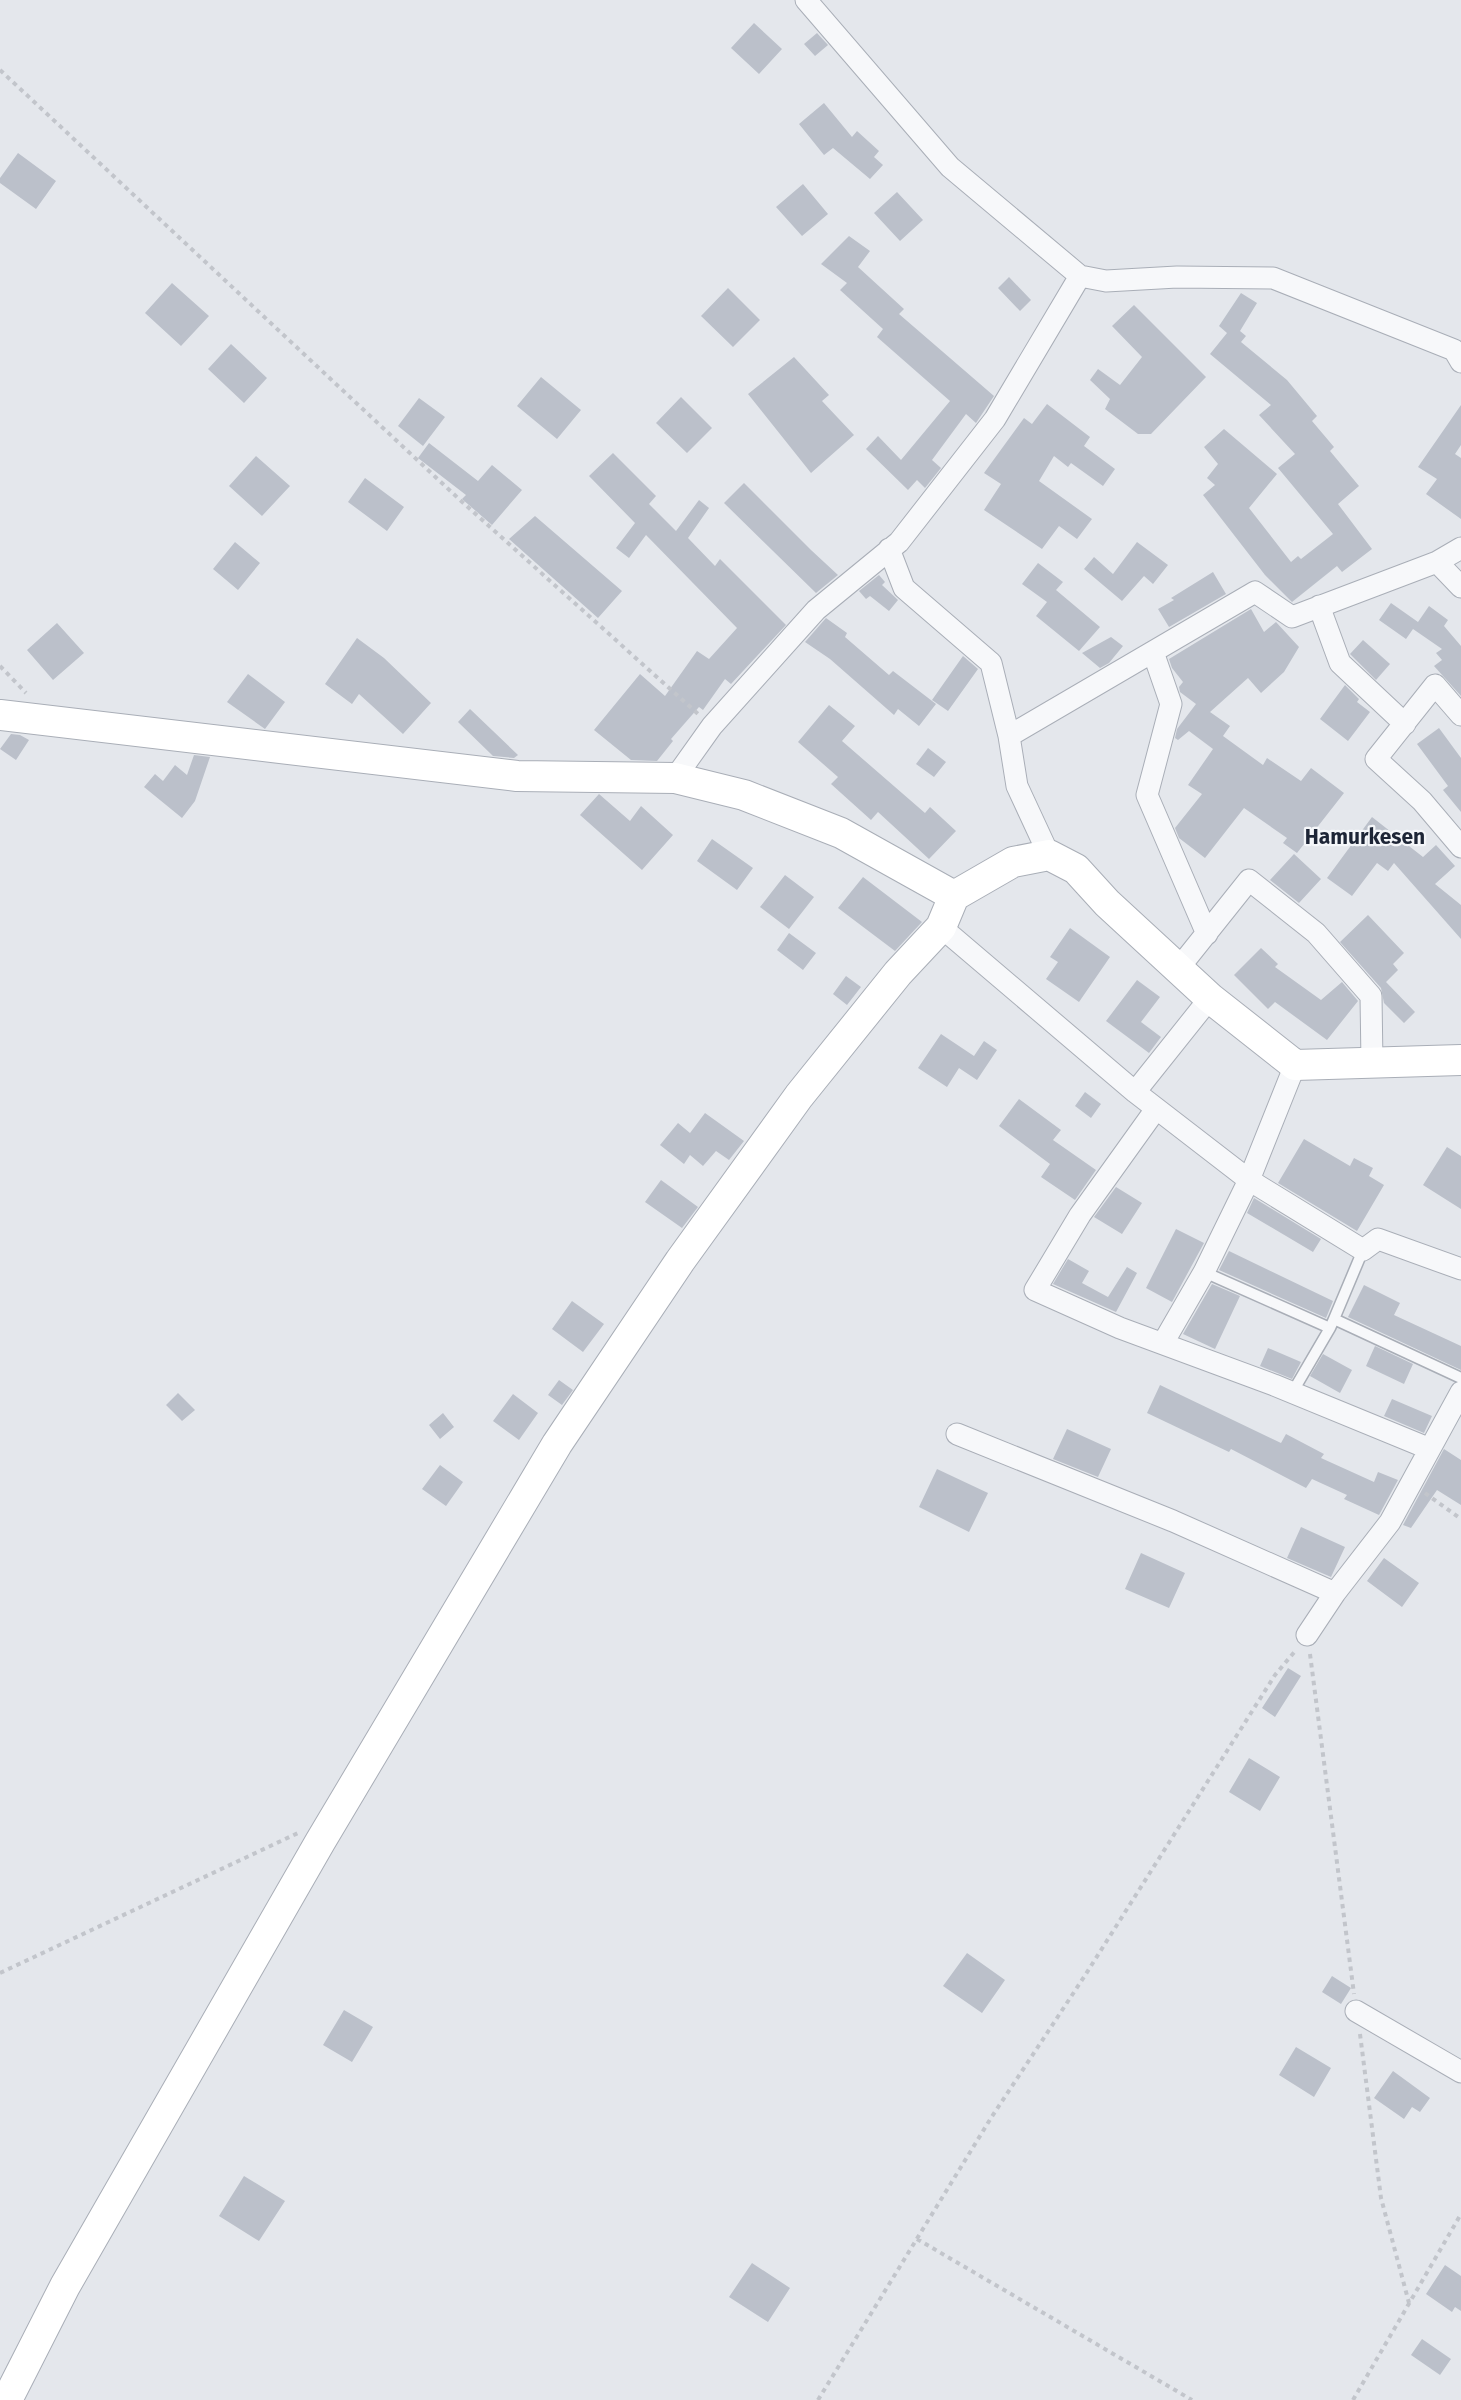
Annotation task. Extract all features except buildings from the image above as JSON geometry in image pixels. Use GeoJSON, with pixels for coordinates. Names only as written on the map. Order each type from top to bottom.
{"type":"FeatureCollection","features":[{"type":"Feature","properties":{"kind":"street"},"geometry":{"type":"LineString","coordinates":[[806,0],[950,167],[1080,276],[1106,281],[1177,277],[1273,278],[1459,354]]}},
{"type":"Feature","properties":{"kind":"street"},"geometry":{"type":"LineString","coordinates":[[675,778],[712,726],[816,610],[899,542],[995,419],[1080,276]]}},
{"type":"Feature","properties":{"kind":"street"},"geometry":{"type":"LineString","coordinates":[[1009,736],[1255,592],[1292,617],[1437,562],[1461,548]]}},
{"type":"Feature","properties":{"kind":"street"},"geometry":{"type":"LineString","coordinates":[[890,549],[904,588],[991,663],[1009,736],[1017,786],[1049,855],[1076,869],[1107,903],[1210,998],[1295,1065],[1461,1060]]}},
{"type":"Feature","properties":{"kind":"street"},"geometry":{"type":"LineString","coordinates":[[1437,562],[1461,587]]}},
{"type":"Feature","properties":{"kind":"street"},"geometry":{"type":"LineString","coordinates":[[1319,606],[1340,663],[1405,724]]}},
{"type":"Feature","properties":{"kind":"street"},"geometry":{"type":"LineString","coordinates":[[1153,652],[1171,704],[1147,795],[1207,934]]}},
{"type":"Feature","properties":{"kind":"street"},"geometry":{"type":"LineString","coordinates":[[1461,716],[1436,685],[1376,759],[1422,801],[1461,847]]}},
{"type":"Feature","properties":{"kind":"street"},"geometry":{"type":"LineString","coordinates":[[0,715],[517,776],[675,778],[744,795],[841,833],[954,896]]}},
{"type":"Feature","properties":{"kind":"street"},"geometry":{"type":"LineString","coordinates":[[7,2400],[65,2286],[336,1814],[557,1444],[680,1261],[799,1096],[898,973],[941,927],[954,896],[1013,862],[1049,855]]}},
{"type":"Feature","properties":{"kind":"street"},"geometry":{"type":"LineString","coordinates":[[1178,969],[1250,880],[1316,933],[1371,996],[1372,1063]]}},
{"type":"Feature","properties":{"kind":"street"},"geometry":{"type":"LineString","coordinates":[[941,927],[1135,1092],[1248,1180],[1363,1250],[1378,1239],[1461,1269]]}},
{"type":"Feature","properties":{"kind":"street"},"geometry":{"type":"LineString","coordinates":[[1135,1092],[1210,998]]}},
{"type":"Feature","properties":{"kind":"street"},"geometry":{"type":"LineString","coordinates":[[1163,1343],[1204,1272],[1248,1180],[1295,1065]]}},
{"type":"Feature","properties":{"kind":"street"},"geometry":{"type":"LineString","coordinates":[[1156,1109],[1080,1215],[1035,1290],[1120,1328],[1292,1393],[1430,1449]]}},
{"type":"Feature","properties":{"kind":"street"},"geometry":{"type":"LineString","coordinates":[[1307,1635],[1335,1593],[1390,1522],[1461,1392]]}},
{"type":"Feature","properties":{"kind":"street"},"geometry":{"type":"LineString","coordinates":[[957,1434],[1173,1521],[1335,1593]]}},
{"type":"Feature","properties":{"kind":"street"},"geometry":{"type":"LineString","coordinates":[[1356,2011],[1461,2072]]}},
{"type":"Feature","properties":{"kind":"lane"},"geometry":{"type":"LineString","coordinates":[[1292,1393],[1332,1323],[1363,1250]]}},
{"type":"Feature","properties":{"kind":"lane"},"geometry":{"type":"LineString","coordinates":[[1204,1272],[1461,1378]]}},
{"type":"Feature","properties":{"kind":"path"},"geometry":{"type":"LineString","coordinates":[[0,70],[459,500],[651,675],[712,726]]}},
{"type":"Feature","properties":{"kind":"path"},"geometry":{"type":"LineString","coordinates":[[1410,1483],[1461,1519]]}},
{"type":"Feature","properties":{"kind":"path"},"geometry":{"type":"LineString","coordinates":[[1307,1635],[1323,1737],[1381,2198],[1409,2303]]}},
{"type":"Feature","properties":{"kind":"path"},"geometry":{"type":"LineString","coordinates":[[818,2400],[991,2118],[1084,1977],[1275,1675],[1307,1635]]}},
{"type":"Feature","properties":{"kind":"path"},"geometry":{"type":"LineString","coordinates":[[0,1974],[336,1814]]}},
{"type":"Feature","properties":{"kind":"path"},"geometry":{"type":"LineString","coordinates":[[1353,2400],[1461,2214]]}},
{"type":"Feature","properties":{"kind":"path"},"geometry":{"type":"LineString","coordinates":[[917,2239],[1192,2400]]}},
{"type":"Feature","properties":{"kind":"district","name":"Hamurkesen"},"geometry":{"type":"Point","coordinates":[1365,837]}}]}
